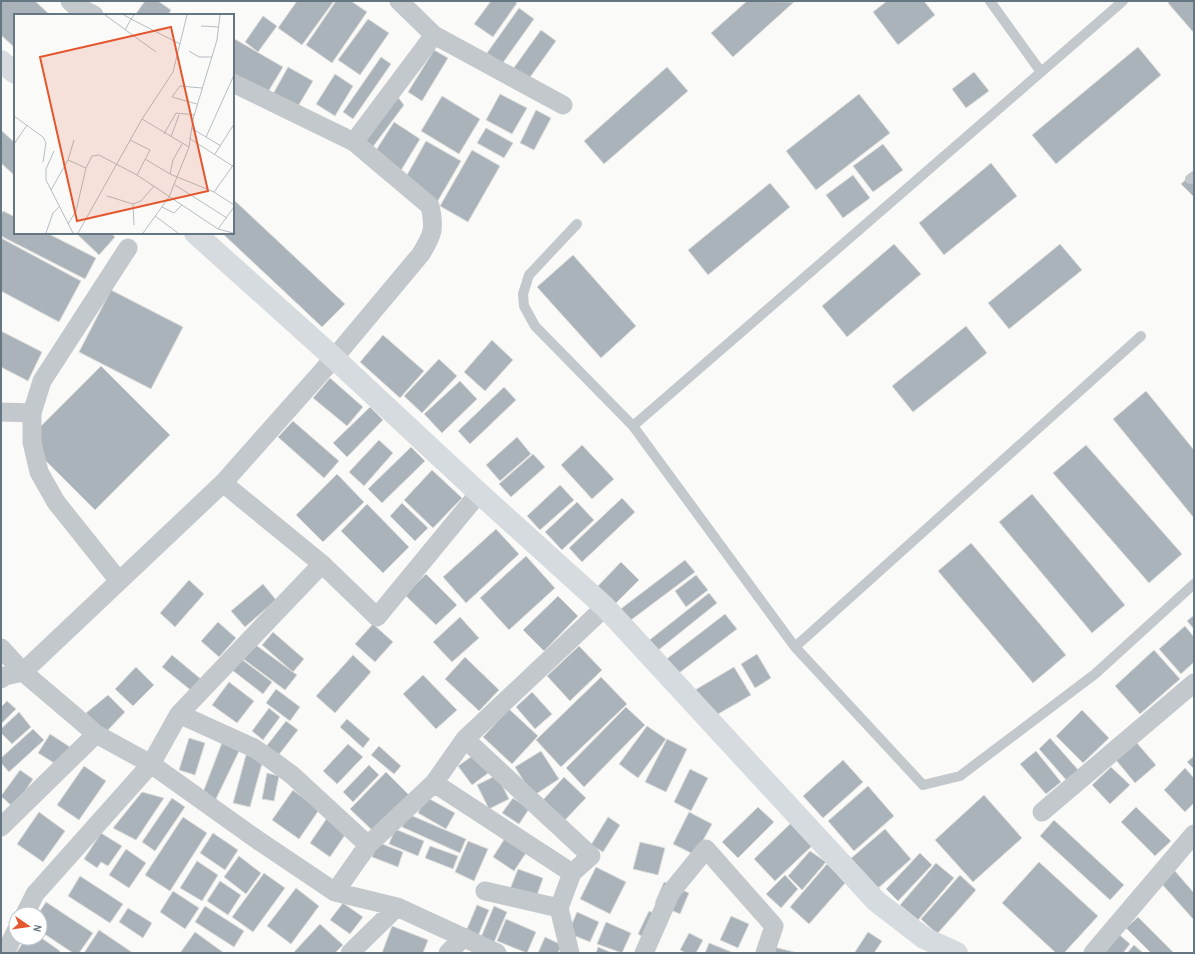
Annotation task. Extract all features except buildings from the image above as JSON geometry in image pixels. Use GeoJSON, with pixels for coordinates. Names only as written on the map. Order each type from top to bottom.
{"type":"FeatureCollection","features":[{"type":"Feature","properties":{"kind":"street"},"geometry":{"type":"LineString","coordinates":[[70,1],[74,5],[92,14]]}},
{"type":"Feature","properties":{"kind":"street"},"geometry":{"type":"LineString","coordinates":[[399,1],[434,35],[564,105]]}},
{"type":"Feature","properties":{"kind":"street"},"geometry":{"type":"LineString","coordinates":[[354,142],[434,35]]}},
{"type":"Feature","properties":{"kind":"street"},"geometry":{"type":"LineString","coordinates":[[1,61],[14,72]]}},
{"type":"Feature","properties":{"kind":"street"},"geometry":{"type":"LineString","coordinates":[[1,679],[4,676],[23,672],[223,483],[334,358],[421,254],[432,236],[434,221],[430,206],[354,142],[234,83]]}},
{"type":"Feature","properties":{"kind":"street"},"geometry":{"type":"LineString","coordinates":[[196,234],[605,606],[876,902],[924,938],[957,953]]}},
{"type":"Feature","properties":{"kind":"street"},"geometry":{"type":"LineString","coordinates":[[119,581],[56,502],[39,472],[32,442],[32,413],[42,382],[128,248]]}},
{"type":"Feature","properties":{"kind":"street"},"geometry":{"type":"LineString","coordinates":[[1,412],[32,413]]}},
{"type":"Feature","properties":{"kind":"street"},"geometry":{"type":"LineString","coordinates":[[223,483],[322,564],[377,617],[479,492]]}},
{"type":"Feature","properties":{"kind":"street"},"geometry":{"type":"LineString","coordinates":[[29,906],[36,894],[151,764],[179,714],[322,564]]}},
{"type":"Feature","properties":{"kind":"street"},"geometry":{"type":"LineString","coordinates":[[335,892],[368,845],[434,783],[465,739],[605,606]]}},
{"type":"Feature","properties":{"kind":"street"},"geometry":{"type":"LineString","coordinates":[[1,648],[23,672],[96,734],[151,764],[259,841],[335,892],[398,907],[497,953]]}},
{"type":"Feature","properties":{"kind":"street"},"geometry":{"type":"LineString","coordinates":[[1042,812],[1194,683]]}},
{"type":"Feature","properties":{"kind":"street"},"geometry":{"type":"LineString","coordinates":[[179,714],[254,748],[273,761],[292,775],[368,845]]}},
{"type":"Feature","properties":{"kind":"street"},"geometry":{"type":"LineString","coordinates":[[1,827],[96,734]]}},
{"type":"Feature","properties":{"kind":"street"},"geometry":{"type":"LineString","coordinates":[[465,739],[591,856],[572,873],[559,908],[570,953]]}},
{"type":"Feature","properties":{"kind":"street"},"geometry":{"type":"LineString","coordinates":[[434,783],[572,873]]}},
{"type":"Feature","properties":{"kind":"street"},"geometry":{"type":"LineString","coordinates":[[1093,953],[1194,834]]}},
{"type":"Feature","properties":{"kind":"street"},"geometry":{"type":"LineString","coordinates":[[644,953],[672,892],[706,849],[774,926],[765,953]]}},
{"type":"Feature","properties":{"kind":"street"},"geometry":{"type":"LineString","coordinates":[[485,891],[559,908]]}},
{"type":"Feature","properties":{"kind":"street"},"geometry":{"type":"LineString","coordinates":[[350,953],[398,907]]}},
{"type":"Feature","properties":{"kind":"street"},"geometry":{"type":"LineString","coordinates":[[448,953],[464,937]]}},
{"type":"Feature","properties":{"kind":"lane"},"geometry":{"type":"LineString","coordinates":[[990,1],[1040,72]]}},
{"type":"Feature","properties":{"kind":"lane"},"geometry":{"type":"LineString","coordinates":[[633,426],[1123,1]]}},
{"type":"Feature","properties":{"kind":"lane"},"geometry":{"type":"LineString","coordinates":[[577,224],[528,275],[523,294],[524,306],[535,326],[633,426],[795,647],[923,785],[960,776],[1095,674],[1194,584]]}},
{"type":"Feature","properties":{"kind":"lane"},"geometry":{"type":"LineString","coordinates":[[795,647],[1141,336]]}}]}
